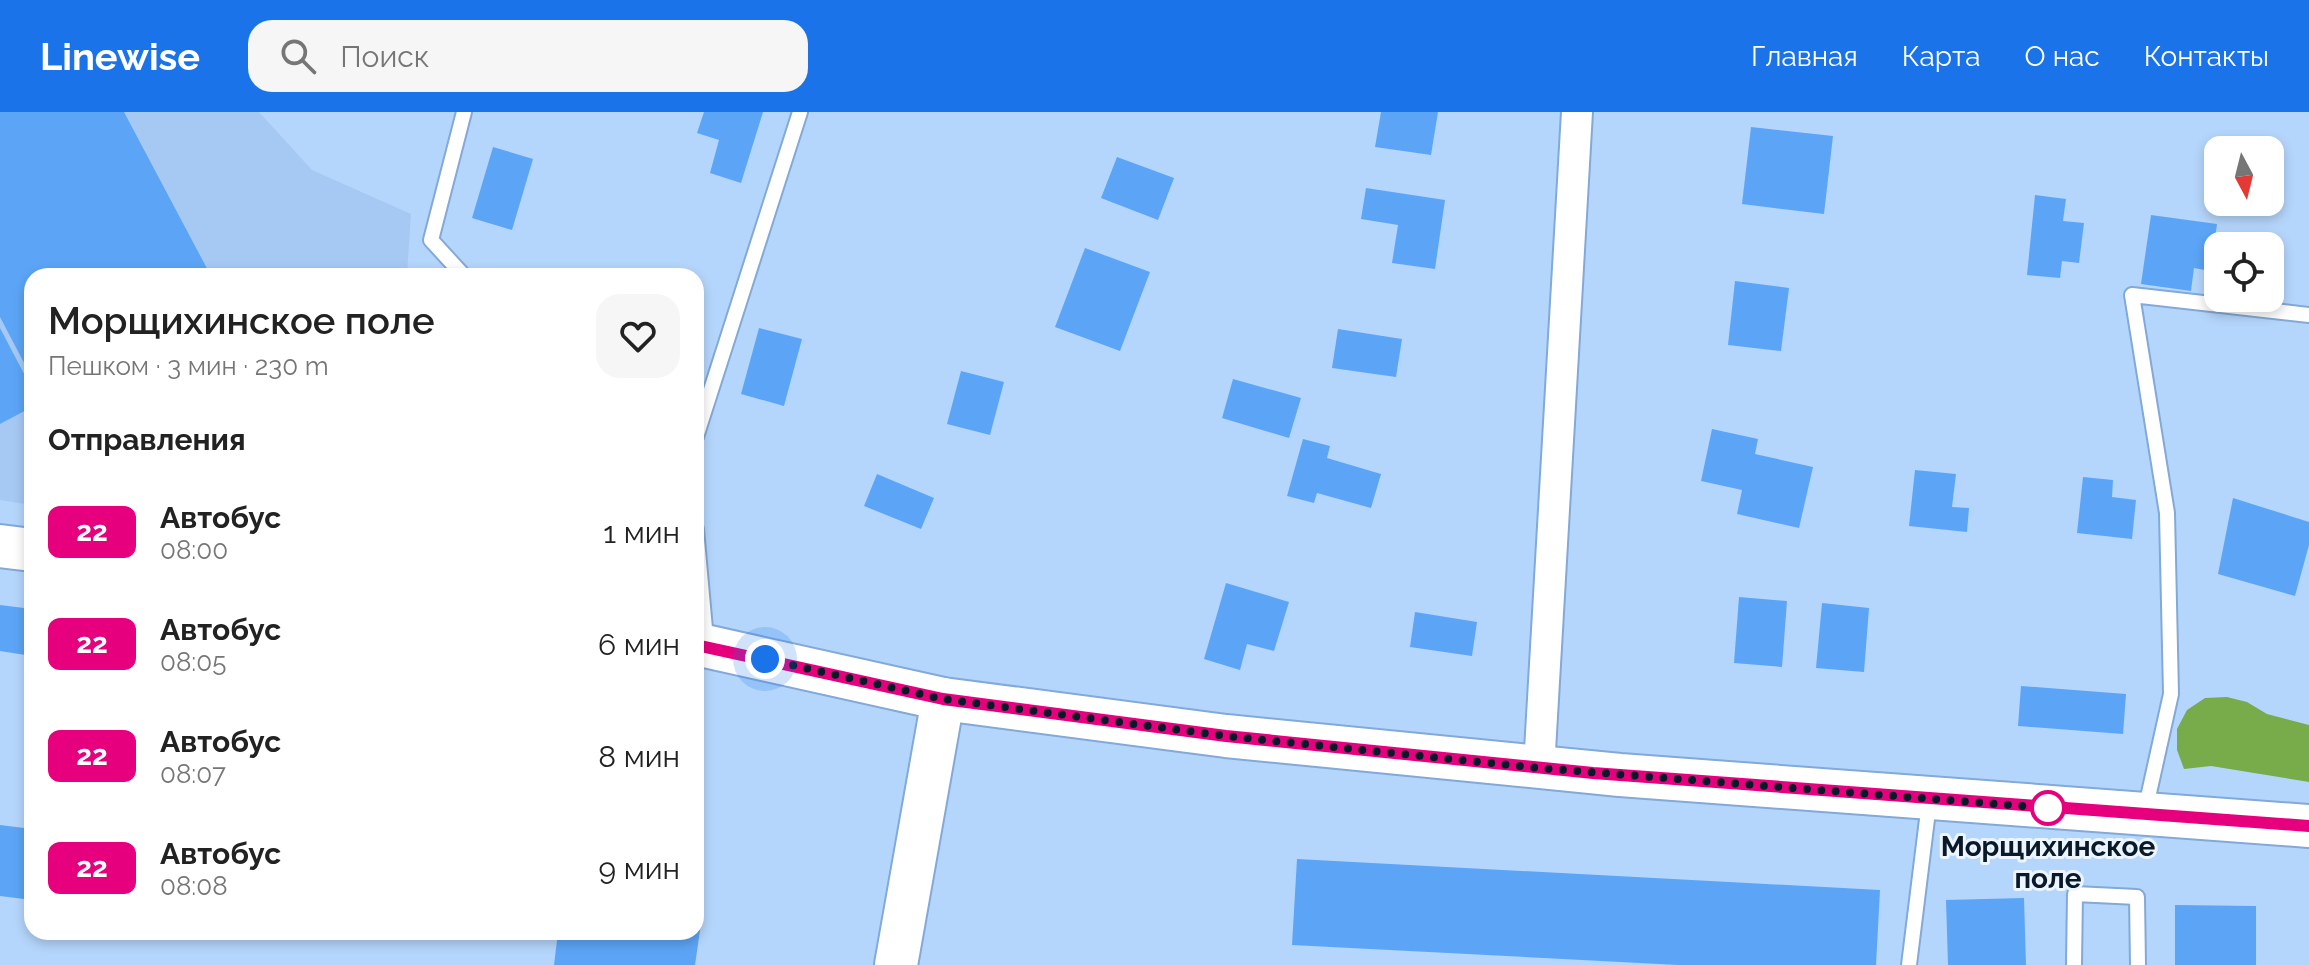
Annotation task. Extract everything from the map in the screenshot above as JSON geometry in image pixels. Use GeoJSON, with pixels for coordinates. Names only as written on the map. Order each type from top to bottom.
{"type":"FeatureCollection","features":[{"type":"Feature","properties":{"kind":"street"},"geometry":{"type":"LineString","coordinates":[[1539,768],[1577,112]]}},
{"type":"Feature","properties":{"kind":"street"},"geometry":{"type":"LineString","coordinates":[[0,546],[24,549]]}},
{"type":"Feature","properties":{"kind":"street"},"geometry":{"type":"LineString","coordinates":[[704,646],[943,699],[1226,736],[1539,768],[2309,826]]}},
{"type":"Feature","properties":{"kind":"street"},"geometry":{"type":"LineString","coordinates":[[896,965],[943,699]]}},
{"type":"Feature","properties":{"kind":"lane"},"geometry":{"type":"LineString","coordinates":[[457,268],[431,240],[464,112]]}},
{"type":"Feature","properties":{"kind":"lane"},"geometry":{"type":"LineString","coordinates":[[704,412],[800,112]]}},
{"type":"Feature","properties":{"kind":"lane"},"geometry":{"type":"LineString","coordinates":[[2144,815],[2171,694],[2168,528],[2132,295],[2309,315]]}},
{"type":"Feature","properties":{"kind":"lane"},"geometry":{"type":"LineString","coordinates":[[1909,965],[1930,799]]}},
{"type":"Feature","properties":{"kind":"lane"},"geometry":{"type":"LineString","coordinates":[[2074,965],[2075,894],[2137,897],[2138,965]]}},
{"type":"Feature","properties":{"kind":"shaded area"},"geometry":{"type":"Polygon","coordinates":[[[0,112],[259,112],[312,170],[411,214],[407,268],[24,268],[24,504],[0,500],[0,112]]]}},
{"type":"Feature","properties":{"kind":"green space"},"geometry":{"type":"Polygon","coordinates":[[[2227,697],[2247,702],[2267,714],[2309,725],[2309,782],[2211,766],[2184,769],[2177,750],[2177,729],[2187,710],[2205,698],[2227,697]]]}},
{"type":"Feature","properties":{"kind":"building"},"geometry":{"type":"Polygon","coordinates":[[[0,112],[124,112],[207,268],[24,268],[24,363],[0,317],[0,112]]]}},
{"type":"Feature","properties":{"kind":"building"},"geometry":{"type":"Polygon","coordinates":[[[704,112],[763,112],[741,183],[710,173],[719,140],[697,133],[704,112]]]}},
{"type":"Feature","properties":{"kind":"building"},"geometry":{"type":"Polygon","coordinates":[[[1381,112],[1438,112],[1431,155],[1375,147],[1381,112]]]}},
{"type":"Feature","properties":{"kind":"building"},"geometry":{"type":"Polygon","coordinates":[[[1751,127],[1833,136],[1824,214],[1742,204],[1751,127]]]}},
{"type":"Feature","properties":{"kind":"building"},"geometry":{"type":"Polygon","coordinates":[[[493,147],[533,159],[512,230],[472,218],[493,147]]]}},
{"type":"Feature","properties":{"kind":"building"},"geometry":{"type":"Polygon","coordinates":[[[1117,157],[1174,178],[1158,220],[1101,198],[1117,157]]]}},
{"type":"Feature","properties":{"kind":"building"},"geometry":{"type":"Polygon","coordinates":[[[1366,188],[1445,200],[1435,269],[1392,263],[1398,225],[1361,219],[1366,188]]]}},
{"type":"Feature","properties":{"kind":"building"},"geometry":{"type":"Polygon","coordinates":[[[2035,195],[2066,199],[2063,221],[2084,223],[2079,263],[2062,261],[2060,278],[2027,275],[2035,195]]]}},
{"type":"Feature","properties":{"kind":"building"},"geometry":{"type":"Polygon","coordinates":[[[2151,215],[2217,224],[2216,232],[2204,232],[2204,270],[2194,268],[2191,291],[2141,284],[2151,215]]]}},
{"type":"Feature","properties":{"kind":"building"},"geometry":{"type":"Polygon","coordinates":[[[1085,248],[1150,272],[1120,351],[1055,327],[1085,248]]]}},
{"type":"Feature","properties":{"kind":"building"},"geometry":{"type":"Polygon","coordinates":[[[1735,281],[1789,288],[1781,351],[1728,345],[1735,281]]]}},
{"type":"Feature","properties":{"kind":"building"},"geometry":{"type":"Polygon","coordinates":[[[0,328],[24,374],[24,411],[0,424],[0,328]]]}},
{"type":"Feature","properties":{"kind":"building"},"geometry":{"type":"Polygon","coordinates":[[[759,328],[802,339],[784,406],[741,394],[759,328]]]}},
{"type":"Feature","properties":{"kind":"building"},"geometry":{"type":"Polygon","coordinates":[[[1338,329],[1402,339],[1396,377],[1332,368],[1338,329]]]}},
{"type":"Feature","properties":{"kind":"building"},"geometry":{"type":"Polygon","coordinates":[[[961,371],[1004,382],[990,435],[947,424],[961,371]]]}},
{"type":"Feature","properties":{"kind":"building"},"geometry":{"type":"Polygon","coordinates":[[[1233,379],[1301,398],[1289,438],[1222,418],[1233,379]]]}},
{"type":"Feature","properties":{"kind":"building"},"geometry":{"type":"Polygon","coordinates":[[[1712,429],[1758,439],[1755,454],[1813,467],[1799,528],[1737,514],[1742,490],[1701,481],[1712,429]]]}},
{"type":"Feature","properties":{"kind":"building"},"geometry":{"type":"Polygon","coordinates":[[[1303,439],[1330,446],[1327,458],[1381,474],[1371,508],[1317,493],[1314,503],[1287,496],[1303,439]]]}},
{"type":"Feature","properties":{"kind":"building"},"geometry":{"type":"Polygon","coordinates":[[[1915,470],[1956,474],[1952,507],[1969,508],[1967,532],[1909,526],[1915,470]]]}},
{"type":"Feature","properties":{"kind":"building"},"geometry":{"type":"Polygon","coordinates":[[[877,474],[934,498],[921,529],[864,506],[877,474]]]}},
{"type":"Feature","properties":{"kind":"building"},"geometry":{"type":"Polygon","coordinates":[[[2083,477],[2113,480],[2112,497],[2136,500],[2132,539],[2077,533],[2083,477]]]}},
{"type":"Feature","properties":{"kind":"building"},"geometry":{"type":"Polygon","coordinates":[[[2233,498],[2309,522],[2309,545],[2295,596],[2218,574],[2233,498]]]}},
{"type":"Feature","properties":{"kind":"building"},"geometry":{"type":"Polygon","coordinates":[[[1226,583],[1289,602],[1274,651],[1247,644],[1240,670],[1204,659],[1226,583]]]}},
{"type":"Feature","properties":{"kind":"building"},"geometry":{"type":"Polygon","coordinates":[[[1739,597],[1787,601],[1782,667],[1734,663],[1739,597]]]}},
{"type":"Feature","properties":{"kind":"building"},"geometry":{"type":"Polygon","coordinates":[[[1822,603],[1869,608],[1864,672],[1816,668],[1822,603]]]}},
{"type":"Feature","properties":{"kind":"building"},"geometry":{"type":"Polygon","coordinates":[[[0,605],[24,608],[24,655],[0,651],[0,605]]]}},
{"type":"Feature","properties":{"kind":"building"},"geometry":{"type":"Polygon","coordinates":[[[1415,612],[1477,622],[1472,656],[1410,647],[1415,612]]]}},
{"type":"Feature","properties":{"kind":"building"},"geometry":{"type":"Polygon","coordinates":[[[2021,686],[2126,694],[2123,734],[2018,726],[2021,686]]]}},
{"type":"Feature","properties":{"kind":"building"},"geometry":{"type":"Polygon","coordinates":[[[0,825],[24,828],[24,899],[0,896],[0,825]]]}},
{"type":"Feature","properties":{"kind":"building"},"geometry":{"type":"Polygon","coordinates":[[[1297,859],[1880,890],[1876,965],[1678,965],[1292,945],[1297,859]]]}},
{"type":"Feature","properties":{"kind":"building"},"geometry":{"type":"Polygon","coordinates":[[[2024,898],[2026,965],[1948,965],[1946,900],[2024,898]]]}},
{"type":"Feature","properties":{"kind":"building"},"geometry":{"type":"Polygon","coordinates":[[[2175,905],[2256,906],[2256,965],[2175,965],[2175,905]]]}},
{"type":"Feature","properties":{"kind":"building"},"geometry":{"type":"Polygon","coordinates":[[[557,940],[699,940],[695,965],[554,965],[557,940]]]}},
{"type":"Feature","properties":{"kind":"bus line","name":"22"},"geometry":{"type":"LineString","coordinates":[[704,646],[943,699],[1226,736],[1593,773],[2309,826]]}},
{"type":"Feature","properties":{"kind":"place","name":"Морщихинское поле"},"geometry":{"type":"Point","coordinates":[2048,808]}},
{"type":"Feature","properties":{"kind":"route"},"geometry":{"type":"LineString","coordinates":[[765,659],[943,699],[1226,736],[1539,768],[2048,808]]}}]}
